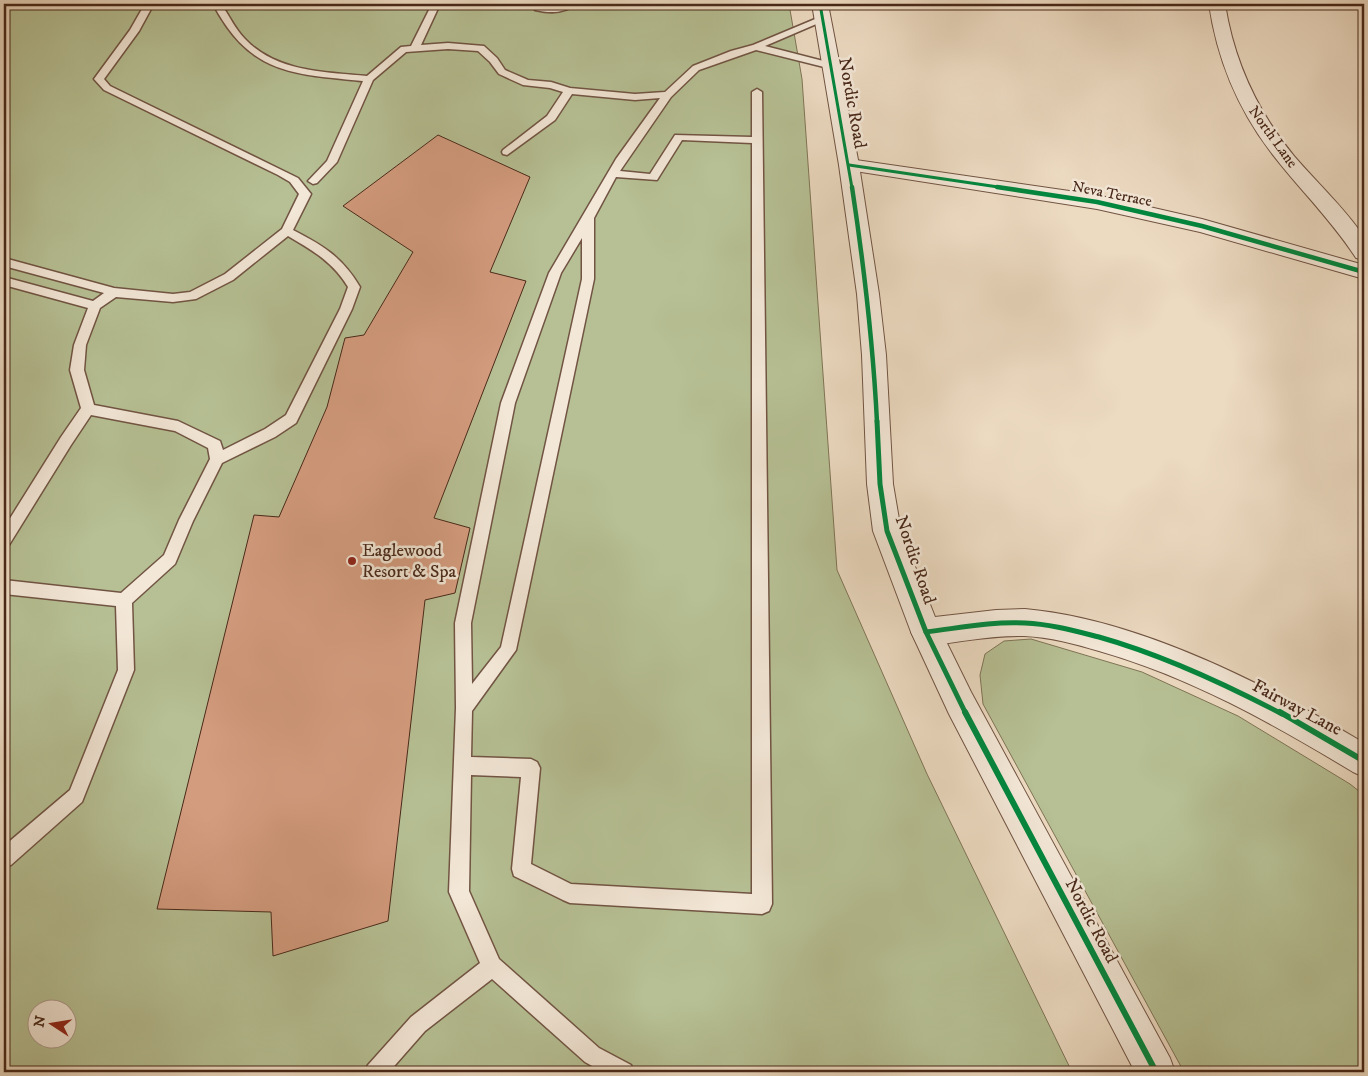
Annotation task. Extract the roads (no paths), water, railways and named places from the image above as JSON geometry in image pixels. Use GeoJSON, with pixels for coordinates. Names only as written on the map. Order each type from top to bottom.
{"type":"FeatureCollection","features":[{"type":"Feature","properties":{"kind":"street","name":"North Lane"},"geometry":{"type":"LineString","coordinates":[[1216,4],[1220,33],[1232,68],[1254,116],[1278,148],[1350,230],[1364,253]]}},
{"type":"Feature","properties":{"kind":"street","name":"Nordic Road"},"geometry":{"type":"LineString","coordinates":[[822,12],[849,165],[874,355],[880,484],[886,531],[926,632],[965,711],[1156,1072]]}},
{"type":"Feature","properties":{"kind":"street","name":"Neva Terrace"},"geometry":{"type":"LineString","coordinates":[[849,165],[1096,202],[1202,226],[1364,272]]}},
{"type":"Feature","properties":{"kind":"street","name":"Fairway Lane"},"geometry":{"type":"LineString","coordinates":[[926,632],[994,624],[1037,624],[1097,636],[1168,661],[1245,694],[1325,737],[1364,762]]}},
{"type":"Feature","properties":{"kind":"lane"},"geometry":{"type":"LineString","coordinates":[[142,4],[147,9],[134,31],[99,79],[108,88],[294,180],[312,181]]}},
{"type":"Feature","properties":{"kind":"lane"},"geometry":{"type":"LineString","coordinates":[[217,4],[244,44],[286,69],[369,79]]}},
{"type":"Feature","properties":{"kind":"lane"},"geometry":{"type":"LineString","coordinates":[[415,48],[436,4]]}},
{"type":"Feature","properties":{"kind":"lane"},"geometry":{"type":"LineString","coordinates":[[535,4],[538,8],[554,10],[566,8],[570,4]]}},
{"type":"Feature","properties":{"kind":"lane"},"geometry":{"type":"LineString","coordinates":[[624,1072],[592,1055],[492,966],[459,892],[464,708],[463,623],[508,403],[554,273],[621,159],[668,95],[696,68],[734,53],[756,47],[822,12]]}},
{"type":"Feature","properties":{"kind":"lane"},"geometry":{"type":"LineString","coordinates":[[4,262],[114,292],[173,298],[192,296],[229,277],[287,231],[312,181],[332,162],[369,79],[404,50],[448,46],[481,48],[494,60],[502,72],[526,83],[551,85],[569,91],[635,97],[668,95]]}},
{"type":"Feature","properties":{"kind":"lane"},"geometry":{"type":"LineString","coordinates":[[756,47],[832,66]]}},
{"type":"Feature","properties":{"kind":"lane"},"geometry":{"type":"LineString","coordinates":[[507,152],[550,118],[569,91]]}},
{"type":"Feature","properties":{"kind":"lane"},"geometry":{"type":"LineString","coordinates":[[462,766],[531,768],[522,869],[570,893],[762,904],[757,92]]}},
{"type":"Feature","properties":{"kind":"lane"},"geometry":{"type":"LineString","coordinates":[[613,173],[653,178],[679,137],[756,140]]}},
{"type":"Feature","properties":{"kind":"lane"},"geometry":{"type":"LineString","coordinates":[[294,180],[305,194]]}},
{"type":"Feature","properties":{"kind":"lane"},"geometry":{"type":"LineString","coordinates":[[464,708],[508,650],[588,279],[588,218]]}},
{"type":"Feature","properties":{"kind":"lane"},"geometry":{"type":"LineString","coordinates":[[217,459],[291,419],[346,309],[354,287],[340,265],[328,254],[287,231]]}},
{"type":"Feature","properties":{"kind":"lane"},"geometry":{"type":"LineString","coordinates":[[4,281],[95,306]]}},
{"type":"Feature","properties":{"kind":"lane"},"geometry":{"type":"LineString","coordinates":[[4,540],[88,409],[77,370],[80,345],[95,306],[114,292]]}},
{"type":"Feature","properties":{"kind":"lane"},"geometry":{"type":"LineString","coordinates":[[4,587],[124,600],[170,559],[186,520],[217,459],[215,445],[178,426],[88,409]]}},
{"type":"Feature","properties":{"kind":"lane"},"geometry":{"type":"LineString","coordinates":[[4,858],[76,796],[126,670],[124,600]]}},
{"type":"Feature","properties":{"kind":"lane"},"geometry":{"type":"LineString","coordinates":[[375,1072],[418,1024],[492,966]]}},
{"type":"Feature","properties":{"kind":"place","name":"Eaglewood Resort & Spa"},"geometry":{"type":"Point","coordinates":[352,561]}}]}
